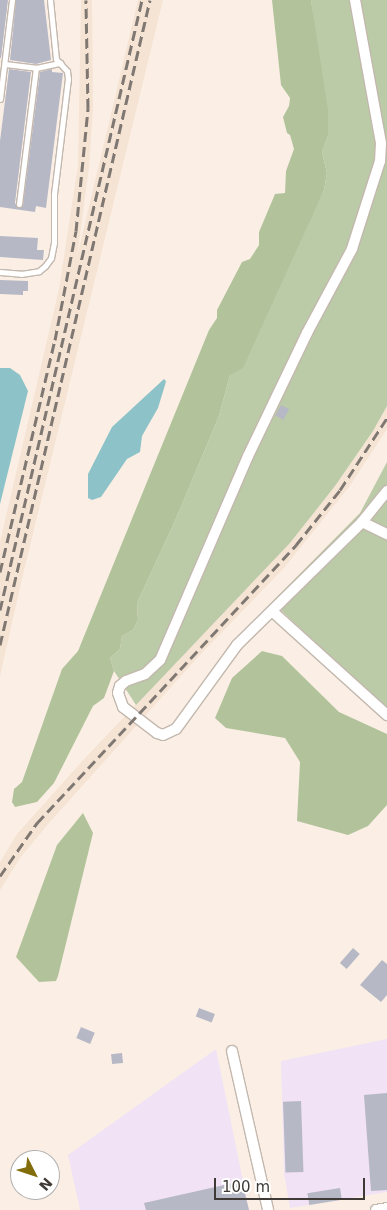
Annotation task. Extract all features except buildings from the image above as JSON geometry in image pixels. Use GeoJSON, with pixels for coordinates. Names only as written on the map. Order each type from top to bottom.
{"type":"FeatureCollection","features":[{"type":"Feature","properties":{"kind":"street"},"geometry":{"type":"LineString","coordinates":[[355,0],[381,143],[380,160],[352,249],[307,333],[248,456],[160,660],[146,674],[126,681],[120,686],[118,693],[124,706],[157,733],[163,734],[176,730],[237,645],[252,629],[273,612],[362,522],[387,490]]}},
{"type":"Feature","properties":{"kind":"street"},"geometry":{"type":"LineString","coordinates":[[362,522],[387,534]]}},
{"type":"Feature","properties":{"kind":"street"},"geometry":{"type":"LineString","coordinates":[[273,612],[387,715]]}},
{"type":"Feature","properties":{"kind":"street"},"geometry":{"type":"LineString","coordinates":[[232,1051],[268,1210]]}},
{"type":"Feature","properties":{"kind":"street"},"geometry":{"type":"LineString","coordinates":[[376,1210],[387,1208]]}},
{"type":"Feature","properties":{"kind":"lane"},"geometry":{"type":"LineString","coordinates":[[0,99],[12,0]]}},
{"type":"Feature","properties":{"kind":"lane"},"geometry":{"type":"LineString","coordinates":[[0,272],[33,273],[45,266],[51,258],[54,242],[54,194],[68,79],[66,71],[56,59],[50,0]]}},
{"type":"Feature","properties":{"kind":"lane"},"geometry":{"type":"LineString","coordinates":[[5,64],[36,68],[60,63]]}},
{"type":"Feature","properties":{"kind":"lane"},"geometry":{"type":"LineString","coordinates":[[18,204],[36,68]]}},
{"type":"Feature","properties":{"kind":"shaded area"},"geometry":{"type":"Polygon","coordinates":[[[81,0],[92,0],[93,108],[89,168],[77,257],[138,0],[163,0],[0,676],[0,542],[59,289],[78,165],[81,0]]]}},
{"type":"Feature","properties":{"kind":"shaded area"},"geometry":{"type":"Polygon","coordinates":[[[387,406],[387,429],[349,487],[284,568],[198,657],[49,823],[20,858],[0,890],[0,862],[17,834],[85,758],[290,543],[335,486],[373,431],[387,406]]]}},
{"type":"Feature","properties":{"kind":"shaded area"},"geometry":{"type":"Polygon","coordinates":[[[387,1039],[387,1192],[290,1208],[284,1173],[281,1061],[387,1039]]]}},
{"type":"Feature","properties":{"kind":"shaded area"},"geometry":{"type":"Polygon","coordinates":[[[216,1049],[249,1210],[80,1210],[68,1155],[216,1049]]]}},
{"type":"Feature","properties":{"kind":"green space"},"geometry":{"type":"Polygon","coordinates":[[[272,0],[311,0],[328,110],[328,136],[322,152],[327,173],[324,190],[243,368],[230,375],[219,416],[175,521],[137,603],[138,620],[133,630],[122,636],[120,649],[110,658],[114,671],[104,698],[93,706],[54,783],[37,802],[15,807],[12,802],[14,789],[22,782],[62,669],[78,651],[209,330],[217,318],[217,310],[242,262],[250,259],[259,245],[259,232],[275,194],[285,193],[286,171],[294,149],[283,117],[289,106],[290,98],[281,85],[272,0]]]}},
{"type":"Feature","properties":{"kind":"green space"},"geometry":{"type":"Polygon","coordinates":[[[311,0],[387,0],[387,406],[373,431],[335,486],[290,543],[136,705],[114,671],[110,658],[120,649],[122,636],[133,630],[138,620],[137,603],[175,521],[219,416],[230,375],[324,190],[327,173],[322,152],[328,136],[311,0]]]}},
{"type":"Feature","properties":{"kind":"green space"},"geometry":{"type":"Polygon","coordinates":[[[387,462],[387,709],[272,602],[360,513],[387,462]]]}},
{"type":"Feature","properties":{"kind":"green space"},"geometry":{"type":"Polygon","coordinates":[[[262,651],[282,656],[339,712],[387,734],[387,805],[368,826],[348,835],[297,821],[300,762],[285,738],[226,728],[215,718],[232,678],[262,651]]]}},
{"type":"Feature","properties":{"kind":"green space"},"geometry":{"type":"Polygon","coordinates":[[[83,813],[93,833],[58,976],[56,981],[39,982],[16,957],[57,845],[83,813]]]}},
{"type":"Feature","properties":{"kind":"water"},"geometry":{"type":"Polygon","coordinates":[[[0,368],[10,368],[20,375],[28,391],[0,504],[0,368]]]}},
{"type":"Feature","properties":{"kind":"water"},"geometry":{"type":"Polygon","coordinates":[[[164,379],[166,381],[158,408],[142,436],[140,452],[127,459],[101,497],[92,500],[88,498],[88,474],[112,427],[164,379]]]}},
{"type":"Feature","properties":{"kind":"railway"},"geometry":{"type":"LineString","coordinates":[[0,572],[55,340],[76,231],[88,108],[86,0]]}},
{"type":"Feature","properties":{"kind":"railway"},"geometry":{"type":"LineString","coordinates":[[0,610],[142,0]]}},
{"type":"Feature","properties":{"kind":"railway"},"geometry":{"type":"LineString","coordinates":[[0,645],[150,0]]}},
{"type":"Feature","properties":{"kind":"railway"},"geometry":{"type":"LineString","coordinates":[[0,876],[37,823],[296,545],[340,490],[387,418]]}}]}
